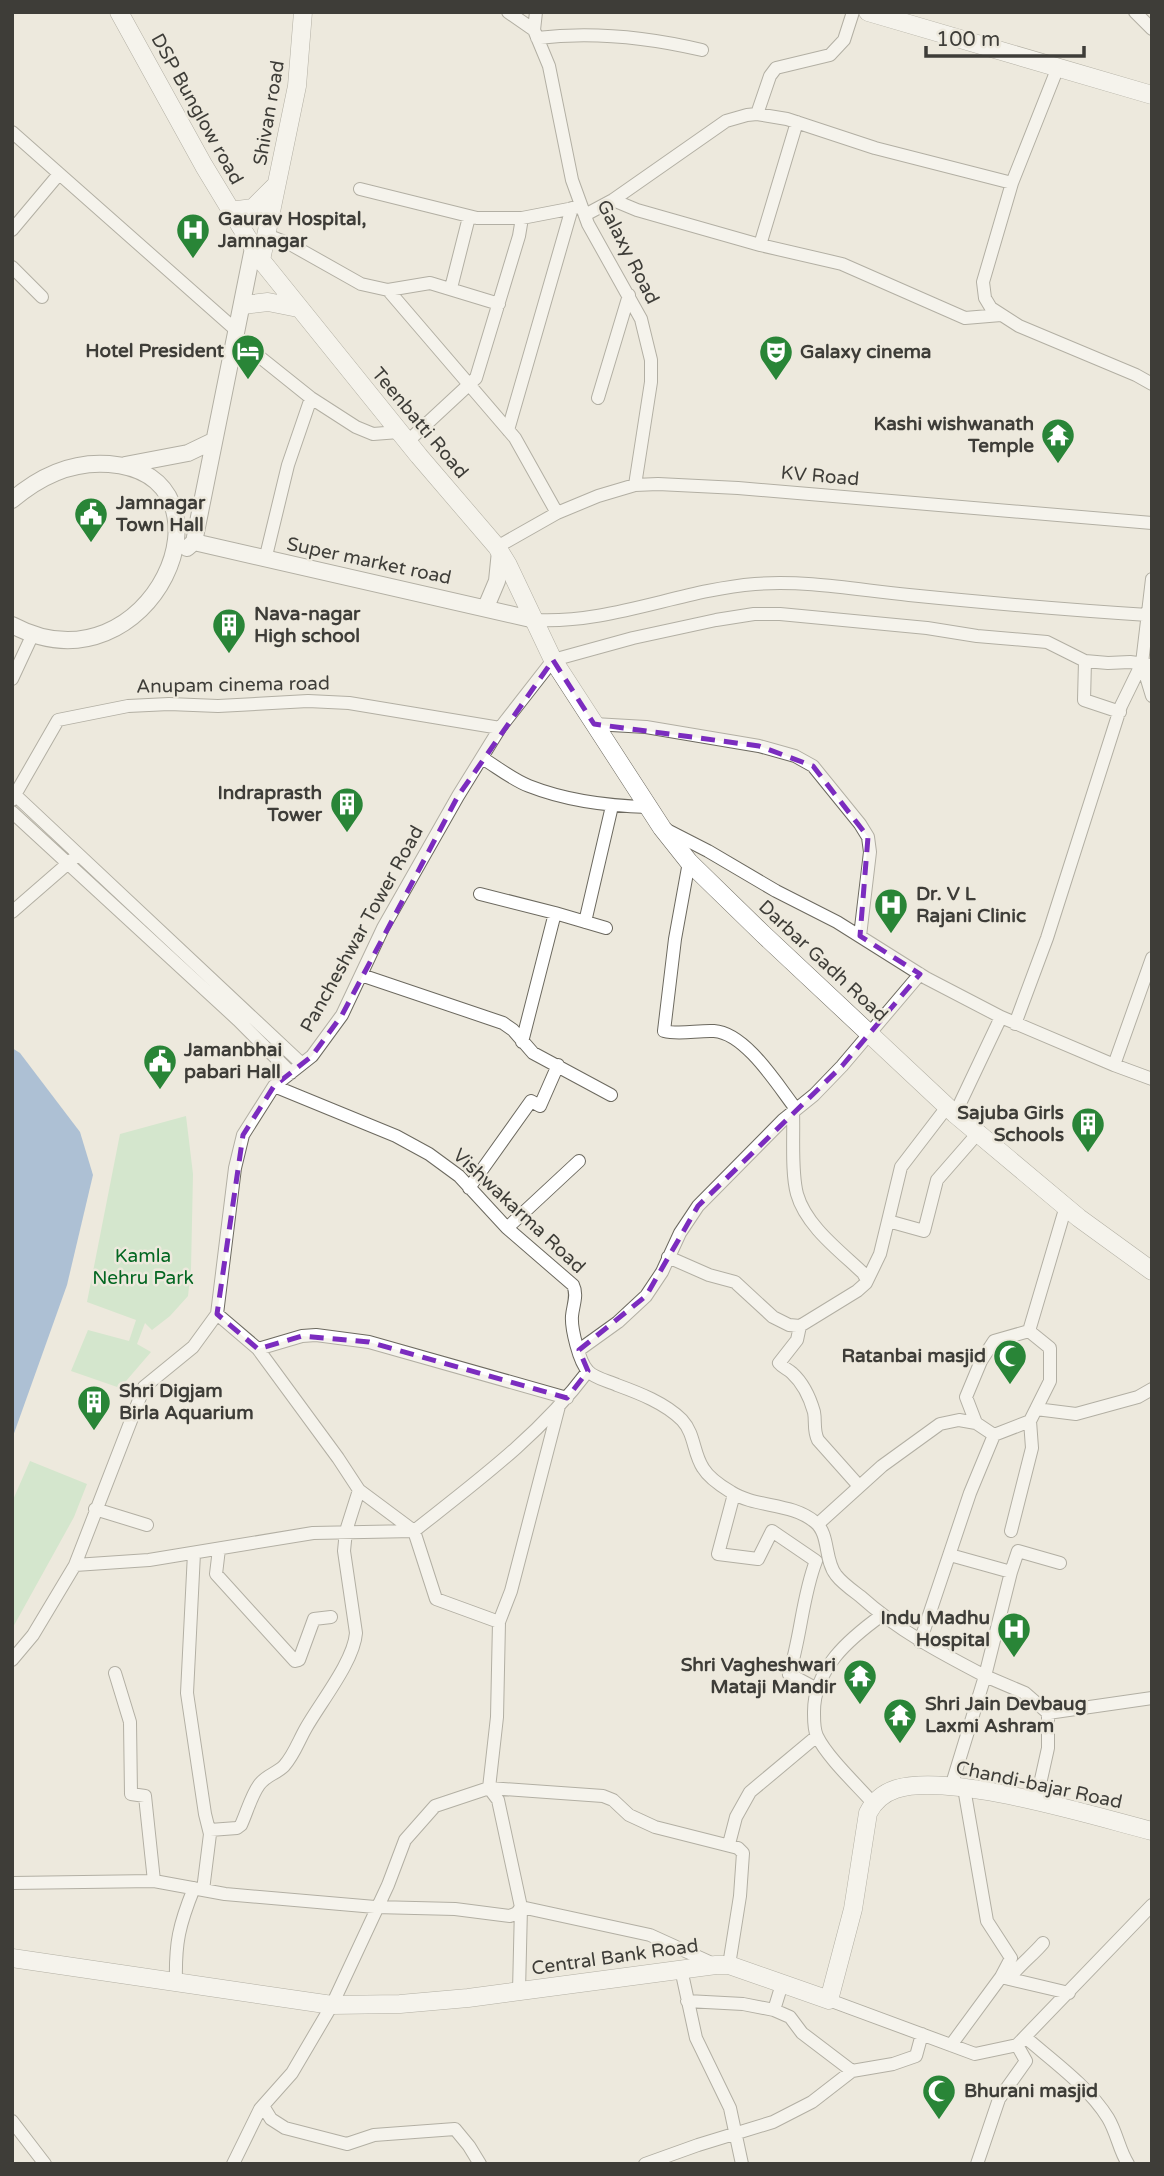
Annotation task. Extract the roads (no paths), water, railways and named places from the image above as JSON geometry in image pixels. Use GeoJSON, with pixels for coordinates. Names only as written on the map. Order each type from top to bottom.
{"type":"FeatureCollection","features":[{"type":"Feature","properties":{"kind":"main road","name":"DSP Bunglow road"},"geometry":{"type":"LineString","coordinates":[[119,12],[230,211],[257,254]]}},
{"type":"Feature","properties":{"kind":"main road","name":"Shivan road"},"geometry":{"type":"LineString","coordinates":[[257,254],[267,235],[298,86],[303,12]]}},
{"type":"Feature","properties":{"kind":"main road"},"geometry":{"type":"LineString","coordinates":[[868,12],[1152,95]]}},
{"type":"Feature","properties":{"kind":"main road"},"geometry":{"type":"LineString","coordinates":[[908,12],[1152,83]]}},
{"type":"Feature","properties":{"kind":"main road"},"geometry":{"type":"LineString","coordinates":[[230,211],[253,208],[278,183]]}},
{"type":"Feature","properties":{"kind":"main road"},"geometry":{"type":"LineString","coordinates":[[12,625],[32,636],[51,640],[79,640],[110,631],[131,619],[148,603],[173,561],[194,542],[236,335],[257,254]]}},
{"type":"Feature","properties":{"kind":"main road","name":"Teenbatti Road"},"geometry":{"type":"LineString","coordinates":[[257,254],[403,437],[499,549],[535,620]]}},
{"type":"Feature","properties":{"kind":"main road"},"geometry":{"type":"LineString","coordinates":[[243,305],[268,302],[298,308]]}},
{"type":"Feature","properties":{"kind":"main road"},"geometry":{"type":"LineString","coordinates":[[12,500],[31,484],[56,471],[78,465],[125,465],[188,453],[213,441]]}},
{"type":"Feature","properties":{"kind":"main road"},"geometry":{"type":"LineString","coordinates":[[125,465],[148,476],[176,515],[173,561]]}},
{"type":"Feature","properties":{"kind":"main road","name":"Super market road"},"geometry":{"type":"LineString","coordinates":[[194,542],[535,620]]}},
{"type":"Feature","properties":{"kind":"main road"},"geometry":{"type":"LineString","coordinates":[[486,607],[497,581],[499,549]]}},
{"type":"Feature","properties":{"kind":"main road","name":"Darbar Gadh Road"},"geometry":{"type":"LineString","coordinates":[[535,620],[553,660],[662,828],[689,862],[951,1111],[1066,1206],[1152,1271]]}},
{"type":"Feature","properties":{"kind":"main road","name":"Chandi-bajar Road"},"geometry":{"type":"LineString","coordinates":[[873,1803],[897,1789],[913,1786],[957,1787],[1036,1802],[1152,1831]]}},
{"type":"Feature","properties":{"kind":"main road"},"geometry":{"type":"LineString","coordinates":[[829,2000],[853,1909],[860,1874],[863,1831],[873,1803]]}},
{"type":"Feature","properties":{"kind":"main road","name":"Central Bank Road"},"geometry":{"type":"LineString","coordinates":[[12,1958],[332,2005],[400,2004],[723,1965],[829,2000]]}},
{"type":"Feature","properties":{"kind":"street"},"geometry":{"type":"LineString","coordinates":[[508,12],[535,34],[634,36],[702,50]]}},
{"type":"Feature","properties":{"kind":"street"},"geometry":{"type":"LineString","coordinates":[[535,34],[536,12]]}},
{"type":"Feature","properties":{"kind":"street"},"geometry":{"type":"LineString","coordinates":[[757,114],[770,76],[776,68],[830,55],[844,40],[853,12]]}},
{"type":"Feature","properties":{"kind":"street"},"geometry":{"type":"LineString","coordinates":[[1135,12],[1152,29]]}},
{"type":"Feature","properties":{"kind":"street","name":"Galaxy Road"},"geometry":{"type":"LineString","coordinates":[[535,34],[549,66],[580,210],[641,319],[651,360],[651,383],[635,485]]}},
{"type":"Feature","properties":{"kind":"street"},"geometry":{"type":"LineString","coordinates":[[1058,67],[1012,183],[984,282],[985,298],[991,308],[1019,326],[1152,384]]}},
{"type":"Feature","properties":{"kind":"street"},"geometry":{"type":"LineString","coordinates":[[360,189],[469,217],[522,218],[580,210],[613,200],[726,121],[747,114],[797,122],[876,148],[1012,183]]}},
{"type":"Feature","properties":{"kind":"street"},"geometry":{"type":"LineString","coordinates":[[760,245],[797,122]]}},
{"type":"Feature","properties":{"kind":"street"},"geometry":{"type":"LineString","coordinates":[[12,132],[236,335],[311,398],[356,427],[373,434],[403,437],[470,385],[479,369],[522,218]]}},
{"type":"Feature","properties":{"kind":"street"},"geometry":{"type":"LineString","coordinates":[[12,230],[58,174]]}},
{"type":"Feature","properties":{"kind":"street"},"geometry":{"type":"LineString","coordinates":[[613,200],[637,210],[760,245],[842,264],[965,317],[1001,315]]}},
{"type":"Feature","properties":{"kind":"street"},"geometry":{"type":"LineString","coordinates":[[508,430],[580,210]]}},
{"type":"Feature","properties":{"kind":"street"},"geometry":{"type":"LineString","coordinates":[[451,288],[469,217]]}},
{"type":"Feature","properties":{"kind":"street"},"geometry":{"type":"LineString","coordinates":[[267,235],[290,244],[361,284],[388,290],[430,283],[499,304]]}},
{"type":"Feature","properties":{"kind":"street"},"geometry":{"type":"LineString","coordinates":[[12,267],[42,296]]}},
{"type":"Feature","properties":{"kind":"street"},"geometry":{"type":"LineString","coordinates":[[388,290],[515,438],[557,513]]}},
{"type":"Feature","properties":{"kind":"street"},"geometry":{"type":"LineString","coordinates":[[598,398],[629,295]]}},
{"type":"Feature","properties":{"kind":"street"},"geometry":{"type":"LineString","coordinates":[[265,560],[288,465],[311,398]]}},
{"type":"Feature","properties":{"kind":"street","name":"KV Road"},"geometry":{"type":"LineString","coordinates":[[499,549],[557,513],[598,496],[635,485],[658,484],[738,488],[1152,523]]}},
{"type":"Feature","properties":{"kind":"street"},"geometry":{"type":"LineString","coordinates":[[535,620],[563,622],[715,589],[756,584],[805,583],[1148,615]]}},
{"type":"Feature","properties":{"kind":"street"},"geometry":{"type":"LineString","coordinates":[[1151,587],[1147,664],[1152,696]]}},
{"type":"Feature","properties":{"kind":"street"},"geometry":{"type":"LineString","coordinates":[[553,660],[634,638],[754,614],[822,617],[1047,642],[1085,661],[1147,664]]}},
{"type":"Feature","properties":{"kind":"street"},"geometry":{"type":"LineString","coordinates":[[12,679],[32,636]]}},
{"type":"Feature","properties":{"kind":"street","name":"Pancheshwar Tower Road"},"geometry":{"type":"LineString","coordinates":[[218,1314],[235,1168],[243,1136],[274,1086],[319,1048],[336,1023],[383,928],[458,796],[500,728],[553,660]]}},
{"type":"Feature","properties":{"kind":"street"},"geometry":{"type":"LineString","coordinates":[[1085,661],[1084,699],[1120,712]]}},
{"type":"Feature","properties":{"kind":"street"},"geometry":{"type":"LineString","coordinates":[[1015,1024],[1047,938],[1120,712],[1147,664]]}},
{"type":"Feature","properties":{"kind":"street","name":"Anupam cinema road"},"geometry":{"type":"LineString","coordinates":[[13,796],[58,720],[128,706],[218,706],[308,701],[349,704],[500,728]]}},
{"type":"Feature","properties":{"kind":"street"},"geometry":{"type":"LineString","coordinates":[[594,724],[646,727],[759,746],[795,757],[813,766],[860,824],[867,837],[870,852],[860,936]]}},
{"type":"Feature","properties":{"kind":"street"},"geometry":{"type":"LineString","coordinates":[[482,758],[527,786],[572,799],[612,806],[648,807]]}},
{"type":"Feature","properties":{"kind":"street"},"geometry":{"type":"LineString","coordinates":[[13,796],[302,1064]]}},
{"type":"Feature","properties":{"kind":"street"},"geometry":{"type":"LineString","coordinates":[[585,922],[612,806]]}},
{"type":"Feature","properties":{"kind":"street"},"geometry":{"type":"LineString","coordinates":[[12,812],[238,1020],[291,1073]]}},
{"type":"Feature","properties":{"kind":"street"},"geometry":{"type":"LineString","coordinates":[[662,828],[708,850],[776,891],[860,936],[920,974],[1001,1017],[1152,1079]]}},
{"type":"Feature","properties":{"kind":"street"},"geometry":{"type":"LineString","coordinates":[[12,912],[78,855]]}},
{"type":"Feature","properties":{"kind":"street"},"geometry":{"type":"LineString","coordinates":[[689,862],[674,939],[664,1031],[716,1031],[734,1038],[752,1053],[794,1111],[795,1182],[802,1206],[825,1236],[867,1280]]}},
{"type":"Feature","properties":{"kind":"street"},"geometry":{"type":"LineString","coordinates":[[480,894],[606,928]]}},
{"type":"Feature","properties":{"kind":"street"},"geometry":{"type":"LineString","coordinates":[[522,1042],[555,913]]}},
{"type":"Feature","properties":{"kind":"street"},"geometry":{"type":"LineString","coordinates":[[1114,1065],[1152,958]]}},
{"type":"Feature","properties":{"kind":"street"},"geometry":{"type":"LineString","coordinates":[[579,1350],[618,1322],[646,1296],[698,1206],[842,1066],[920,974]]}},
{"type":"Feature","properties":{"kind":"street"},"geometry":{"type":"LineString","coordinates":[[361,975],[503,1023],[513,1030],[533,1053],[611,1095]]}},
{"type":"Feature","properties":{"kind":"street"},"geometry":{"type":"LineString","coordinates":[[668,1257],[709,1275],[735,1282],[773,1317],[789,1325],[800,1326],[857,1292],[867,1280],[880,1254],[901,1167],[951,1111],[1001,1017]]}},
{"type":"Feature","properties":{"kind":"street"},"geometry":{"type":"LineString","coordinates":[[469,1188],[531,1101],[540,1106],[558,1065]]}},
{"type":"Feature","properties":{"kind":"street","name":"Vishwakarma Road"},"geometry":{"type":"LineString","coordinates":[[274,1086],[396,1136],[429,1154],[459,1177],[506,1228],[567,1279],[575,1289],[571,1325],[588,1371]]}},
{"type":"Feature","properties":{"kind":"street"},"geometry":{"type":"LineString","coordinates":[[888,1221],[924,1231],[937,1180],[978,1133]]}},
{"type":"Feature","properties":{"kind":"street"},"geometry":{"type":"LineString","coordinates":[[506,1228],[579,1161]]}},
{"type":"Feature","properties":{"kind":"street"},"geometry":{"type":"LineString","coordinates":[[1029,1331],[1066,1206]]}},
{"type":"Feature","properties":{"kind":"street"},"geometry":{"type":"LineString","coordinates":[[12,1660],[33,1635],[75,1565],[144,1387],[193,1347],[218,1314],[258,1349],[359,1490],[414,1531],[436,1599],[499,1622]]}},
{"type":"Feature","properties":{"kind":"street"},"geometry":{"type":"LineString","coordinates":[[800,1326],[797,1340],[779,1363],[803,1385],[815,1418],[814,1432],[818,1440],[859,1486]]}},
{"type":"Feature","properties":{"kind":"street"},"geometry":{"type":"LineString","coordinates":[[1011,1531],[1032,1448],[1033,1415],[1050,1381],[1050,1348],[1029,1331]]}},
{"type":"Feature","properties":{"kind":"street"},"geometry":{"type":"LineString","coordinates":[[976,1423],[966,1397],[981,1361],[994,1341],[1029,1331]]}},
{"type":"Feature","properties":{"kind":"street"},"geometry":{"type":"LineString","coordinates":[[258,1349],[302,1336],[316,1335],[369,1342],[563,1402]]}},
{"type":"Feature","properties":{"kind":"street"},"geometry":{"type":"LineString","coordinates":[[75,1565],[149,1560],[313,1533],[414,1531],[516,1450],[563,1402],[588,1371],[670,1410],[683,1421],[691,1434],[702,1467],[714,1480],[734,1494],[755,1502],[793,1510],[818,1524],[823,1532],[831,1567],[837,1577],[882,1615],[920,1642],[985,1676],[1025,1693],[1048,1713],[1048,1748],[1036,1802]]}},
{"type":"Feature","properties":{"kind":"street"},"geometry":{"type":"LineString","coordinates":[[920,1642],[970,1493],[994,1435],[1033,1415],[1076,1414],[1138,1397],[1152,1389]]}},
{"type":"Feature","properties":{"kind":"street"},"geometry":{"type":"LineString","coordinates":[[519,1991],[521,1907],[498,1801],[489,1788],[497,1717],[499,1622],[511,1591],[563,1402]]}},
{"type":"Feature","properties":{"kind":"street"},"geometry":{"type":"LineString","coordinates":[[818,1524],[882,1466],[940,1424],[959,1420],[976,1423],[994,1435]]}},
{"type":"Feature","properties":{"kind":"street"},"geometry":{"type":"LineString","coordinates":[[210,1829],[237,1828],[241,1825],[259,1784],[268,1775],[282,1768],[292,1756],[307,1726],[326,1700],[354,1644],[356,1633],[344,1551],[346,1531],[359,1490]]}},
{"type":"Feature","properties":{"kind":"street"},"geometry":{"type":"LineString","coordinates":[[734,1494],[718,1553],[758,1559],[772,1531],[816,1561],[808,1580],[797,1650],[789,1674],[817,1689]]}},
{"type":"Feature","properties":{"kind":"street"},"geometry":{"type":"LineString","coordinates":[[96,1509],[147,1525]]}},
{"type":"Feature","properties":{"kind":"street"},"geometry":{"type":"LineString","coordinates":[[219,1549],[216,1574],[295,1661],[299,1660],[314,1619],[331,1617]]}},
{"type":"Feature","properties":{"kind":"street"},"geometry":{"type":"LineString","coordinates":[[1005,1978],[1010,1955],[987,1921],[957,1787],[1018,1551],[1060,1563]]}},
{"type":"Feature","properties":{"kind":"street"},"geometry":{"type":"LineString","coordinates":[[176,1982],[177,1935],[198,1889],[210,1829],[205,1814],[187,1693],[194,1553]]}},
{"type":"Feature","properties":{"kind":"street"},"geometry":{"type":"LineString","coordinates":[[950,1555],[1011,1572]]}},
{"type":"Feature","properties":{"kind":"street"},"geometry":{"type":"LineString","coordinates":[[873,1803],[817,1735],[814,1707],[817,1689],[825,1669],[861,1630],[882,1615]]}},
{"type":"Feature","properties":{"kind":"street"},"geometry":{"type":"LineString","coordinates":[[115,1673],[130,1723],[131,1794],[145,1796],[154,1881]]}},
{"type":"Feature","properties":{"kind":"street"},"geometry":{"type":"LineString","coordinates":[[1048,1713],[1152,1698]]}},
{"type":"Feature","properties":{"kind":"street"},"geometry":{"type":"LineString","coordinates":[[729,1844],[736,1817],[750,1793],[817,1735]]}},
{"type":"Feature","properties":{"kind":"street"},"geometry":{"type":"LineString","coordinates":[[233,2164],[263,2106],[292,2073],[332,2005],[388,1885],[405,1840],[435,1806],[489,1788],[608,1797],[629,1815],[655,1827],[729,1844],[743,1853],[740,1896],[723,1965],[650,1935],[521,1907]]}},
{"type":"Feature","properties":{"kind":"street"},"geometry":{"type":"LineString","coordinates":[[12,1883],[154,1881],[198,1889],[376,1907],[455,1909],[510,1916],[517,1913],[521,1907]]}},
{"type":"Feature","properties":{"kind":"street"},"geometry":{"type":"LineString","coordinates":[[1021,2041],[1152,1905]]}},
{"type":"Feature","properties":{"kind":"street"},"geometry":{"type":"LineString","coordinates":[[951,2045],[1005,1978],[1027,1961],[1043,1943]]}},
{"type":"Feature","properties":{"kind":"street"},"geometry":{"type":"LineString","coordinates":[[681,1969],[696,2038],[730,2108],[742,2164]]}},
{"type":"Feature","properties":{"kind":"street"},"geometry":{"type":"LineString","coordinates":[[1005,1978],[1069,1993]]}},
{"type":"Feature","properties":{"kind":"street"},"geometry":{"type":"LineString","coordinates":[[774,2010],[782,1984]]}},
{"type":"Feature","properties":{"kind":"street"},"geometry":{"type":"LineString","coordinates":[[687,2000],[743,2004],[774,2010],[790,2017],[802,2033],[852,2071]]}},
{"type":"Feature","properties":{"kind":"street","name":"Central Bank Road"},"geometry":{"type":"LineString","coordinates":[[829,2000],[975,2054],[1021,2041]]}},
{"type":"Feature","properties":{"kind":"street"},"geometry":{"type":"LineString","coordinates":[[645,2164],[773,2122],[812,2102],[852,2071],[893,2064],[916,2056],[922,2034]]}},
{"type":"Feature","properties":{"kind":"street"},"geometry":{"type":"LineString","coordinates":[[978,2164],[999,2099],[1026,2061],[1021,2041]]}},
{"type":"Feature","properties":{"kind":"street"},"geometry":{"type":"LineString","coordinates":[[1021,2041],[1068,2074],[1106,2115],[1116,2132],[1128,2164]]}},
{"type":"Feature","properties":{"kind":"street"},"geometry":{"type":"LineString","coordinates":[[263,2106],[271,2119],[285,2128],[347,2144],[374,2134],[455,2129],[480,2164]]}},
{"type":"Feature","properties":{"kind":"street"},"geometry":{"type":"LineString","coordinates":[[12,2121],[45,2164]]}},
{"type":"Feature","properties":{"kind":"water"},"geometry":{"type":"Polygon","coordinates":[[[12,1048],[20,1053],[80,1132],[93,1175],[67,1285],[12,1439],[12,1048]]]}},
{"type":"Feature","properties":{"kind":"place","name":"Gaurav Hospital, Jamnagar"},"geometry":{"type":"Point","coordinates":[193,260]}},
{"type":"Feature","properties":{"kind":"place","name":"Hotel President"},"geometry":{"type":"Point","coordinates":[248,381]}},
{"type":"Feature","properties":{"kind":"place","name":"Galaxy cinema"},"geometry":{"type":"Point","coordinates":[776,382]}},
{"type":"Feature","properties":{"kind":"place","name":"Kashi wishwanath Temple"},"geometry":{"type":"Point","coordinates":[1058,465]}},
{"type":"Feature","properties":{"kind":"place","name":"Jamnagar Town Hall"},"geometry":{"type":"Point","coordinates":[91,544]}},
{"type":"Feature","properties":{"kind":"place","name":"Nava-nagar High school"},"geometry":{"type":"Point","coordinates":[229,655]}},
{"type":"Feature","properties":{"kind":"place","name":"Indraprasth Tower"},"geometry":{"type":"Point","coordinates":[347,834]}},
{"type":"Feature","properties":{"kind":"place","name":"Dr. V L Rajani Clinic"},"geometry":{"type":"Point","coordinates":[891,935]}},
{"type":"Feature","properties":{"kind":"place","name":"Jamanbhai pabari Hall"},"geometry":{"type":"Point","coordinates":[160,1091]}},
{"type":"Feature","properties":{"kind":"place","name":"Sajuba Girls Schools"},"geometry":{"type":"Point","coordinates":[1088,1154]}},
{"type":"Feature","properties":{"kind":"place","name":"Ratanbai masjid"},"geometry":{"type":"Point","coordinates":[1010,1386]}},
{"type":"Feature","properties":{"kind":"place","name":"Shri Digjam Birla Aquarium"},"geometry":{"type":"Point","coordinates":[94,1432]}},
{"type":"Feature","properties":{"kind":"place","name":"Indu Madhu Hospital"},"geometry":{"type":"Point","coordinates":[1014,1659]}},
{"type":"Feature","properties":{"kind":"place","name":"Shri Vagheshwari Mataji Mandir"},"geometry":{"type":"Point","coordinates":[860,1706]}},
{"type":"Feature","properties":{"kind":"place","name":"Shri Jain Devbaug Laxmi Ashram"},"geometry":{"type":"Point","coordinates":[900,1745]}},
{"type":"Feature","properties":{"kind":"place","name":"Bhurani masjid"},"geometry":{"type":"Point","coordinates":[939,2121]}},
{"type":"Feature","properties":{"kind":"park label","name":"Kamla Nehru Park"},"geometry":{"type":"Point","coordinates":[143,1267]}}]}
